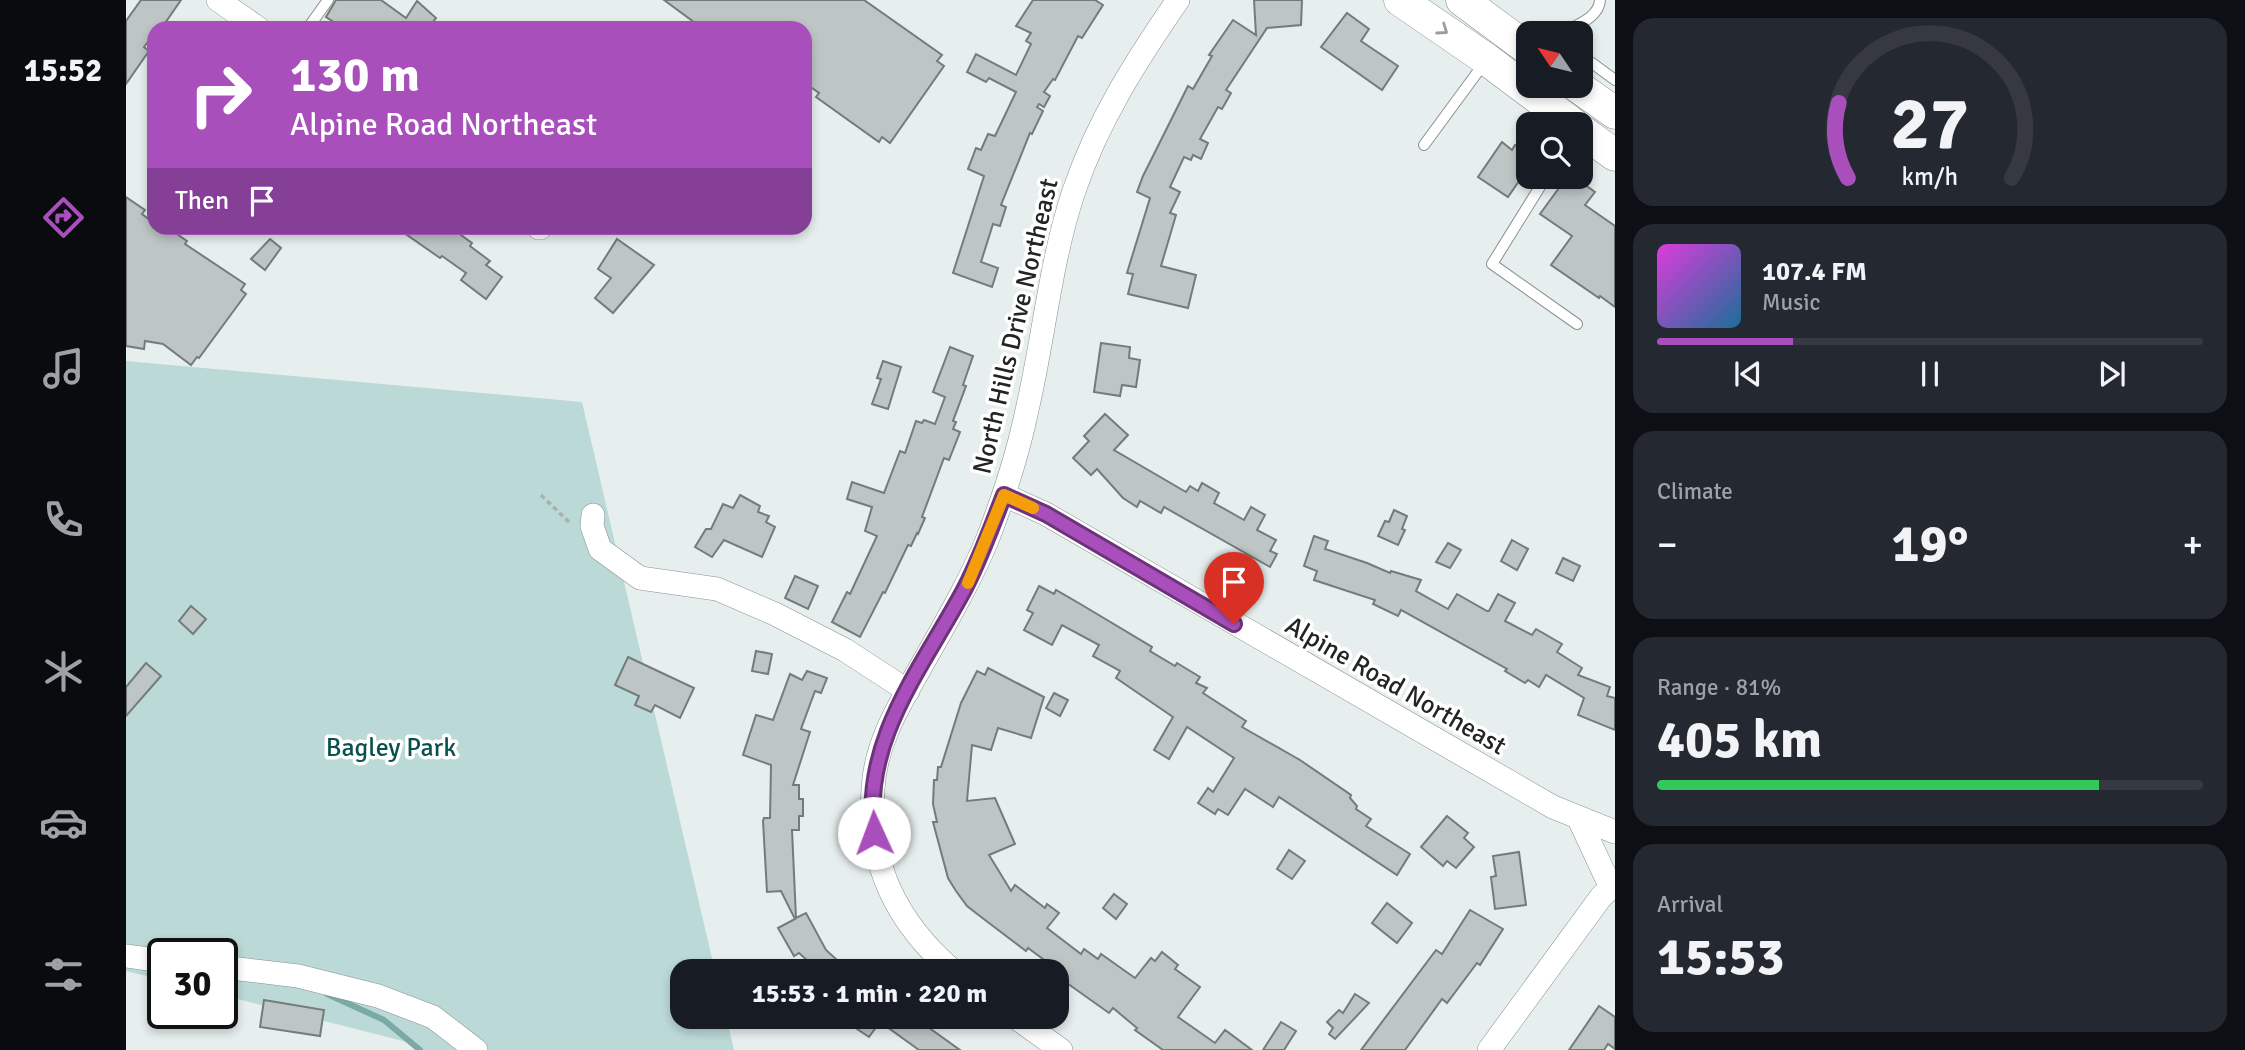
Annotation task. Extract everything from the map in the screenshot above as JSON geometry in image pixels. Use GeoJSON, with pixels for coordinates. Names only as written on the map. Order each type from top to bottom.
{"type":"FeatureCollection","features":[{"type":"Feature","properties":{"kind":"main road"},"geometry":{"type":"LineString","coordinates":[[1402,0],[1557,112]]}},
{"type":"Feature","properties":{"kind":"main road"},"geometry":{"type":"LineString","coordinates":[[1478,8],[1516,39]]}},
{"type":"Feature","properties":{"kind":"main road"},"geometry":{"type":"LineString","coordinates":[[1593,82],[1613,100]]}},
{"type":"Feature","properties":{"kind":"main road"},"geometry":{"type":"LineString","coordinates":[[1593,139],[1615,155]]}},
{"type":"Feature","properties":{"kind":"street"},"geometry":{"type":"LineString","coordinates":[[218,0],[247,21]]}},
{"type":"Feature","properties":{"kind":"street","name":"North Hills Drive Northeast"},"geometry":{"type":"LineString","coordinates":[[940,959],[915,935],[884,879],[876,849],[872,817],[877,765],[890,724],[966,586],[1004,495],[1027,412],[1062,233],[1088,151],[1132,66],[1178,0]]}},
{"type":"Feature","properties":{"kind":"street","name":"Alpine Road Northeast"},"geometry":{"type":"LineString","coordinates":[[1004,495],[1046,514],[1542,800],[1615,832]]}},
{"type":"Feature","properties":{"kind":"street"},"geometry":{"type":"LineString","coordinates":[[587,520],[592,526],[600,549],[640,578],[717,589],[775,614],[845,650],[908,691]]}},
{"type":"Feature","properties":{"kind":"street"},"geometry":{"type":"LineString","coordinates":[[1489,1050],[1601,897],[1613,886],[1578,817]]}},
{"type":"Feature","properties":{"kind":"street"},"geometry":{"type":"LineString","coordinates":[[126,956],[147,959]]}},
{"type":"Feature","properties":{"kind":"street"},"geometry":{"type":"LineString","coordinates":[[238,969],[298,976],[379,996],[433,1017],[476,1050]]}},
{"type":"Feature","properties":{"kind":"street"},"geometry":{"type":"LineString","coordinates":[[1031,1029],[1060,1050]]}},
{"type":"Feature","properties":{"kind":"lane"},"geometry":{"type":"LineString","coordinates":[[313,21],[328,0]]}},
{"type":"Feature","properties":{"kind":"lane"},"geometry":{"type":"LineString","coordinates":[[1584,21],[1600,5],[1600,0]]}},
{"type":"Feature","properties":{"kind":"lane"},"geometry":{"type":"LineString","coordinates":[[1423,145],[1486,59]]}},
{"type":"Feature","properties":{"kind":"lane"},"geometry":{"type":"LineString","coordinates":[[1539,189],[1492,264],[1577,324]]}},
{"type":"Feature","properties":{"kind":"path"},"geometry":{"type":"LineString","coordinates":[[541,495],[571,524],[587,520]]}},
{"type":"Feature","properties":{"kind":"green space","name":"Bagley Park"},"geometry":{"type":"Polygon","coordinates":[[[126,361],[582,402],[712,959],[670,959],[670,1029],[729,1029],[734,1050],[418,1050],[407,1042],[238,999],[238,938],[147,938],[147,976],[126,971],[126,361]]]}},
{"type":"Feature","properties":{"kind":"building"},"geometry":{"type":"Polygon","coordinates":[[[141,0],[181,0],[166,21],[147,21],[147,43],[144,47],[147,54],[126,84],[126,21],[141,0]]]}},
{"type":"Feature","properties":{"kind":"building"},"geometry":{"type":"Polygon","coordinates":[[[336,0],[381,0],[406,18],[417,1],[436,18],[434,21],[332,21],[326,17],[336,0]]]}},
{"type":"Feature","properties":{"kind":"building"},"geometry":{"type":"Polygon","coordinates":[[[664,0],[864,0],[942,55],[937,61],[944,66],[890,143],[882,137],[879,142],[816,97],[819,93],[812,88],[812,21],[692,21],[664,0]]]}},
{"type":"Feature","properties":{"kind":"building"},"geometry":{"type":"Polygon","coordinates":[[[1033,0],[1095,0],[1103,5],[1082,38],[1078,36],[1055,80],[1053,79],[1044,92],[1050,96],[1044,107],[1039,104],[1037,107],[1043,111],[1032,134],[1030,133],[1001,205],[1006,207],[1000,226],[993,224],[981,262],[998,268],[992,287],[953,273],[984,176],[968,169],[976,148],[981,150],[988,134],[995,136],[1016,92],[989,78],[986,82],[967,72],[976,54],[1016,75],[1031,44],[1026,41],[1031,33],[1016,26],[1033,0]]]}},
{"type":"Feature","properties":{"kind":"building"},"geometry":{"type":"Polygon","coordinates":[[[1254,0],[1302,0],[1301,25],[1267,28],[1226,90],[1231,93],[1222,109],[1218,107],[1200,139],[1208,143],[1201,159],[1193,155],[1191,160],[1184,157],[1170,187],[1180,192],[1170,213],[1176,215],[1161,266],[1196,275],[1188,308],[1128,294],[1133,274],[1127,273],[1150,198],[1137,192],[1143,176],[1188,86],[1193,89],[1212,56],[1209,55],[1233,20],[1256,35],[1254,0]]]}},
{"type":"Feature","properties":{"kind":"building"},"geometry":{"type":"Polygon","coordinates":[[[1347,13],[1369,29],[1361,41],[1398,66],[1382,90],[1321,47],[1347,13]]]}},
{"type":"Feature","properties":{"kind":"building"},"geometry":{"type":"Polygon","coordinates":[[[1502,142],[1512,150],[1516,146],[1516,185],[1508,197],[1478,177],[1502,142]]]}},
{"type":"Feature","properties":{"kind":"building"},"geometry":{"type":"Polygon","coordinates":[[[1558,189],[1591,189],[1595,192],[1585,205],[1615,226],[1615,307],[1551,265],[1572,236],[1540,214],[1558,189]]]}},
{"type":"Feature","properties":{"kind":"building"},"geometry":{"type":"Polygon","coordinates":[[[126,197],[145,210],[142,214],[147,218],[147,235],[178,235],[187,241],[185,244],[245,284],[241,290],[246,294],[191,365],[163,344],[145,341],[144,349],[126,346],[126,197]]]}},
{"type":"Feature","properties":{"kind":"building"},"geometry":{"type":"Polygon","coordinates":[[[407,235],[461,235],[472,243],[470,246],[490,261],[486,265],[502,277],[486,299],[461,280],[466,273],[442,256],[440,258],[407,235]]]}},
{"type":"Feature","properties":{"kind":"building"},"geometry":{"type":"Polygon","coordinates":[[[270,239],[281,248],[265,270],[251,259],[270,239]]]}},
{"type":"Feature","properties":{"kind":"building"},"geometry":{"type":"Polygon","coordinates":[[[617,239],[654,265],[613,313],[595,298],[611,278],[598,269],[617,239]]]}},
{"type":"Feature","properties":{"kind":"building"},"geometry":{"type":"Polygon","coordinates":[[[1101,343],[1130,347],[1129,358],[1140,360],[1136,387],[1122,385],[1120,396],[1094,392],[1101,343]]]}},
{"type":"Feature","properties":{"kind":"building"},"geometry":{"type":"Polygon","coordinates":[[[950,347],[973,356],[963,385],[966,386],[953,421],[956,422],[953,429],[960,432],[949,460],[944,458],[918,534],[911,546],[908,545],[860,637],[832,622],[847,592],[850,594],[877,536],[865,531],[872,507],[847,499],[852,482],[884,493],[900,451],[905,453],[916,421],[922,423],[924,420],[935,424],[945,397],[933,392],[950,347]]]}},
{"type":"Feature","properties":{"kind":"building"},"geometry":{"type":"Polygon","coordinates":[[[883,361],[901,367],[888,409],[872,404],[881,379],[877,378],[883,361]]]}},
{"type":"Feature","properties":{"kind":"building"},"geometry":{"type":"Polygon","coordinates":[[[1105,414],[1128,435],[1114,450],[1186,492],[1190,486],[1198,491],[1202,483],[1219,493],[1214,503],[1244,520],[1251,507],[1265,515],[1257,530],[1276,540],[1270,551],[1277,554],[1270,567],[1164,507],[1161,513],[1140,501],[1137,507],[1123,498],[1097,469],[1091,475],[1073,458],[1089,441],[1084,436],[1105,414]]]}},
{"type":"Feature","properties":{"kind":"building"},"geometry":{"type":"Polygon","coordinates":[[[740,495],[760,506],[758,512],[769,516],[766,522],[775,527],[762,557],[724,540],[712,557],[695,547],[706,529],[711,529],[723,504],[733,508],[740,495]]]}},
{"type":"Feature","properties":{"kind":"building"},"geometry":{"type":"Polygon","coordinates":[[[1394,510],[1407,516],[1402,529],[1405,530],[1398,545],[1378,536],[1394,510]]]}},
{"type":"Feature","properties":{"kind":"building"},"geometry":{"type":"Polygon","coordinates":[[[1314,536],[1328,541],[1325,549],[1390,573],[1391,571],[1421,580],[1416,591],[1448,609],[1457,594],[1487,611],[1498,594],[1515,603],[1505,621],[1532,635],[1536,629],[1562,644],[1557,652],[1582,668],[1578,675],[1610,687],[1607,696],[1615,698],[1615,730],[1578,715],[1584,698],[1546,675],[1539,687],[1528,680],[1525,683],[1505,671],[1507,669],[1401,610],[1398,616],[1373,604],[1375,600],[1314,580],[1317,571],[1304,566],[1314,536]]]}},
{"type":"Feature","properties":{"kind":"building"},"geometry":{"type":"Polygon","coordinates":[[[1512,540],[1528,549],[1517,570],[1501,561],[1512,540]]]}},
{"type":"Feature","properties":{"kind":"building"},"geometry":{"type":"Polygon","coordinates":[[[1448,543],[1461,550],[1450,568],[1436,562],[1448,543]]]}},
{"type":"Feature","properties":{"kind":"building"},"geometry":{"type":"Polygon","coordinates":[[[1563,558],[1580,566],[1573,581],[1556,573],[1563,558]]]}},
{"type":"Feature","properties":{"kind":"building"},"geometry":{"type":"Polygon","coordinates":[[[795,576],[818,586],[808,609],[785,598],[795,576]]]}},
{"type":"Feature","properties":{"kind":"building"},"geometry":{"type":"Polygon","coordinates":[[[1039,586],[1054,594],[1056,590],[1152,647],[1150,651],[1200,677],[1196,683],[1207,688],[1203,693],[1246,721],[1242,727],[1300,760],[1351,795],[1356,809],[1371,819],[1366,826],[1410,854],[1397,875],[1279,797],[1273,807],[1245,789],[1228,815],[1218,809],[1215,814],[1198,803],[1208,788],[1213,792],[1234,758],[1187,727],[1169,759],[1154,750],[1173,717],[1116,678],[1120,671],[1093,656],[1099,645],[1062,625],[1052,645],[1024,630],[1033,613],[1027,610],[1039,586]]]}},
{"type":"Feature","properties":{"kind":"building"},"geometry":{"type":"Polygon","coordinates":[[[191,606],[206,619],[193,634],[179,621],[191,606]]]}},
{"type":"Feature","properties":{"kind":"building"},"geometry":{"type":"Polygon","coordinates":[[[756,651],[772,654],[768,674],[752,671],[756,651]]]}},
{"type":"Feature","properties":{"kind":"building"},"geometry":{"type":"Polygon","coordinates":[[[628,657],[694,688],[680,718],[655,705],[651,712],[635,705],[639,696],[615,685],[628,657]]]}},
{"type":"Feature","properties":{"kind":"building"},"geometry":{"type":"Polygon","coordinates":[[[146,663],[161,676],[126,716],[126,687],[146,663]]]}},
{"type":"Feature","properties":{"kind":"building"},"geometry":{"type":"Polygon","coordinates":[[[988,668],[1044,697],[1031,738],[998,728],[991,750],[972,745],[967,801],[995,798],[1015,844],[989,855],[1011,891],[1015,885],[1045,908],[1047,904],[1059,913],[1047,928],[1081,954],[1084,949],[1098,959],[1101,954],[1135,978],[1151,958],[1155,961],[1162,952],[1178,965],[1175,969],[1200,987],[1178,1017],[1215,1043],[1225,1030],[1252,1050],[1163,1050],[1135,1030],[1137,1028],[1113,1008],[1109,1013],[1069,985],[1069,959],[1043,959],[1028,948],[1026,951],[967,906],[956,891],[948,878],[933,822],[937,822],[933,804],[934,780],[937,780],[938,767],[941,767],[961,703],[977,671],[985,675],[988,668]]]}},
{"type":"Feature","properties":{"kind":"building"},"geometry":{"type":"Polygon","coordinates":[[[807,671],[827,678],[821,693],[815,691],[801,729],[810,732],[793,785],[799,785],[799,799],[803,799],[803,816],[799,816],[799,830],[792,830],[796,918],[806,913],[826,950],[836,959],[806,959],[799,953],[794,956],[778,928],[795,919],[781,891],[767,892],[763,821],[764,818],[770,818],[771,765],[743,755],[756,715],[773,720],[790,674],[802,680],[807,671]]]}},
{"type":"Feature","properties":{"kind":"building"},"geometry":{"type":"Polygon","coordinates":[[[1054,693],[1068,700],[1060,716],[1046,708],[1054,693]]]}},
{"type":"Feature","properties":{"kind":"building"},"geometry":{"type":"Polygon","coordinates":[[[1447,816],[1468,833],[1464,838],[1474,847],[1456,868],[1447,861],[1443,866],[1421,847],[1447,816]]]}},
{"type":"Feature","properties":{"kind":"building"},"geometry":{"type":"Polygon","coordinates":[[[1289,850],[1305,861],[1292,879],[1277,869],[1289,850]]]}},
{"type":"Feature","properties":{"kind":"building"},"geometry":{"type":"Polygon","coordinates":[[[1519,852],[1526,905],[1495,909],[1491,877],[1496,876],[1493,856],[1519,852]]]}},
{"type":"Feature","properties":{"kind":"building"},"geometry":{"type":"Polygon","coordinates":[[[1114,894],[1127,904],[1116,919],[1103,908],[1114,894]]]}},
{"type":"Feature","properties":{"kind":"building"},"geometry":{"type":"Polygon","coordinates":[[[1387,903],[1412,923],[1397,943],[1372,923],[1387,903]]]}},
{"type":"Feature","properties":{"kind":"building"},"geometry":{"type":"Polygon","coordinates":[[[1470,910],[1503,929],[1480,965],[1477,963],[1447,1003],[1442,999],[1405,1050],[1361,1050],[1436,950],[1442,954],[1470,910]]]}},
{"type":"Feature","properties":{"kind":"building"},"geometry":{"type":"Polygon","coordinates":[[[1355,994],[1369,1003],[1335,1039],[1329,1034],[1333,1028],[1327,1022],[1339,1010],[1343,1013],[1355,994]]]}},
{"type":"Feature","properties":{"kind":"building"},"geometry":{"type":"Polygon","coordinates":[[[264,1000],[324,1010],[320,1036],[260,1027],[264,1000]]]}},
{"type":"Feature","properties":{"kind":"building"},"geometry":{"type":"Polygon","coordinates":[[[1599,1006],[1615,1017],[1615,1049],[1608,1044],[1604,1050],[1569,1050],[1599,1006]]]}},
{"type":"Feature","properties":{"kind":"building"},"geometry":{"type":"Polygon","coordinates":[[[1281,1022],[1296,1031],[1284,1050],[1263,1050],[1281,1022]]]}},
{"type":"Feature","properties":{"kind":"building"},"geometry":{"type":"Polygon","coordinates":[[[857,1029],[875,1029],[869,1037],[857,1029]]]}},
{"type":"Feature","properties":{"kind":"building"},"geometry":{"type":"Polygon","coordinates":[[[890,1029],[931,1029],[960,1050],[919,1050],[890,1029]]]}},
{"type":"Feature","properties":{"kind":"waterway"},"geometry":{"type":"LineString","coordinates":[[327,994],[384,1020],[420,1050]]}},
{"type":"Feature","properties":{"kind":"slow traffic"},"geometry":{"type":"LineString","coordinates":[[968,583],[1004,495],[1033,508]]}},
{"type":"Feature","properties":{"kind":"route"},"geometry":{"type":"LineString","coordinates":[[874,833],[873,785],[879,754],[890,724],[966,586],[1004,495],[1046,514],[1234,624]]}}]}
